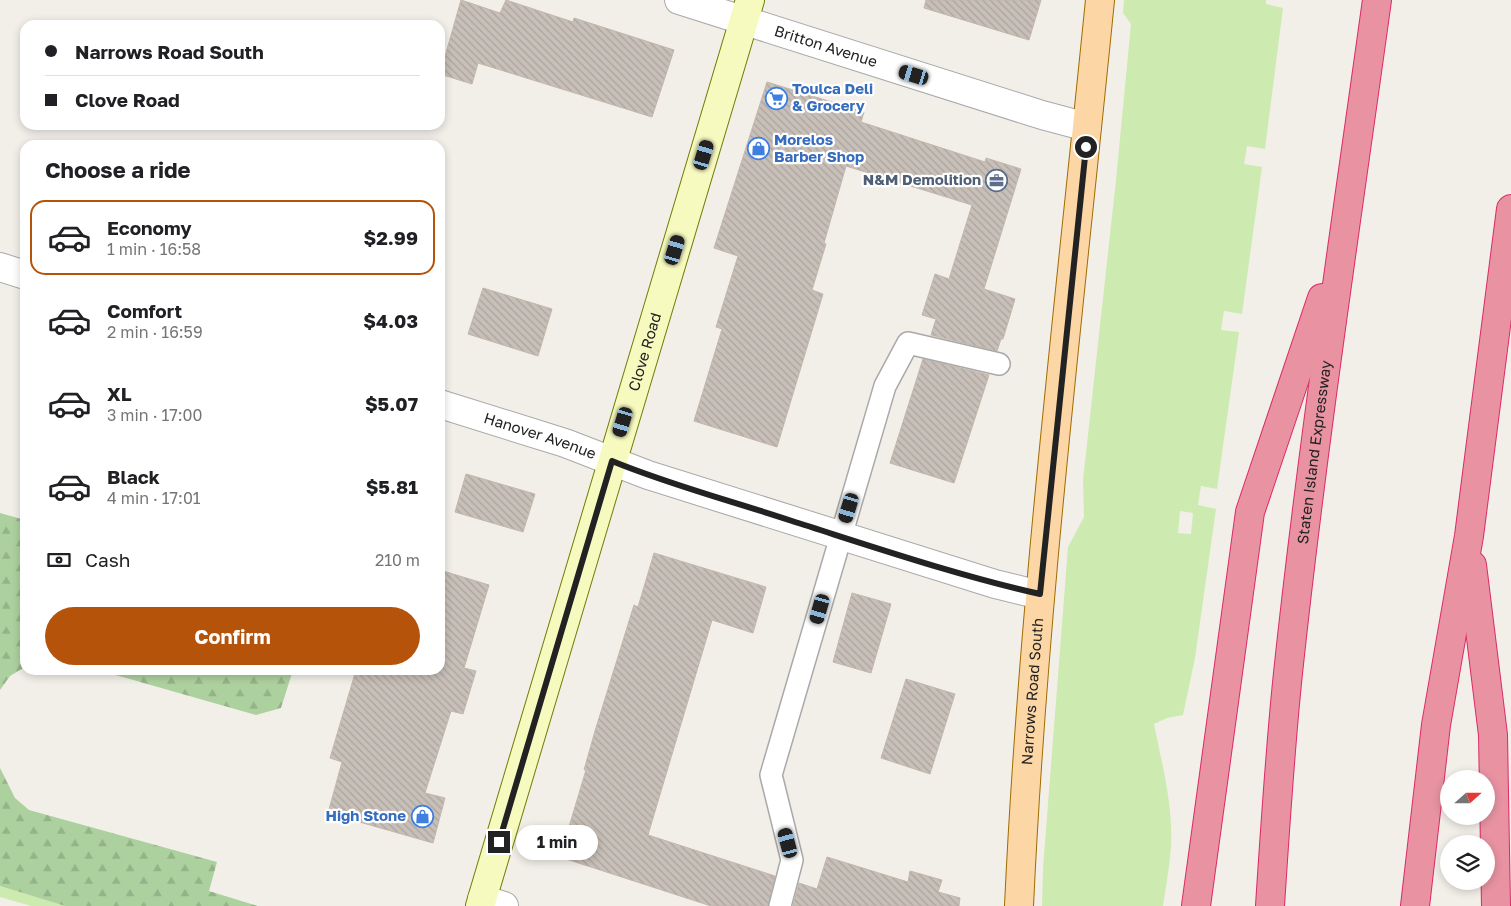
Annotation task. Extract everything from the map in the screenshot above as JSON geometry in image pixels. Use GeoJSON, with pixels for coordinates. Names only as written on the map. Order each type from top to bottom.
{"type":"FeatureCollection","features":[{"type":"Feature","properties":{"kind":"highway","name":"Staten Island Expressway"},"geometry":{"type":"LineString","coordinates":[[1270,906],[1288,676],[1323,384],[1377,0]]}},
{"type":"Feature","properties":{"kind":"highway"},"geometry":{"type":"LineString","coordinates":[[1415,906],[1436,725],[1469,536],[1511,210]]}},
{"type":"Feature","properties":{"kind":"highway"},"geometry":{"type":"LineString","coordinates":[[1196,906],[1250,512],[1344,233]]}},
{"type":"Feature","properties":{"kind":"highway"},"geometry":{"type":"LineString","coordinates":[[1469,536],[1493,735],[1496,906]]}},
{"type":"Feature","properties":{"kind":"main road","name":"Narrows Road South"},"geometry":{"type":"LineString","coordinates":[[1018,906],[1040,594],[1100,0]]}},
{"type":"Feature","properties":{"kind":"street","name":"Britton Avenue"},"geometry":{"type":"LineString","coordinates":[[679,0],[747,10],[1042,115],[1088,127]]}},
{"type":"Feature","properties":{"kind":"street","name":"Clove Road"},"geometry":{"type":"LineString","coordinates":[[489,904],[612,461],[747,10]]}},
{"type":"Feature","properties":{"kind":"street"},"geometry":{"type":"LineString","coordinates":[[0,267],[20,273]]}},
{"type":"Feature","properties":{"kind":"street","name":"Hanover Avenue"},"geometry":{"type":"LineString","coordinates":[[445,406],[565,443],[648,476],[995,584],[1040,594]]}},
{"type":"Feature","properties":{"kind":"lane"},"geometry":{"type":"LineString","coordinates":[[780,906],[792,860],[771,775],[885,386],[908,343],[999,364]]}},
{"type":"Feature","properties":{"kind":"green space"},"geometry":{"type":"Polygon","coordinates":[[[1124,0],[1266,0],[1266,4],[1283,8],[1265,149],[1247,146],[1244,164],[1262,167],[1242,314],[1224,311],[1221,330],[1239,332],[1217,489],[1201,486],[1198,505],[1216,509],[1195,658],[1183,715],[1167,718],[1154,724],[1166,784],[1171,830],[1170,860],[1163,906],[1042,906],[1043,868],[1068,547],[1084,517],[1083,480],[1131,24],[1123,13],[1124,0]],[[1180,511],[1178,533],[1191,534],[1193,513],[1180,511]]]}},
{"type":"Feature","properties":{"kind":"green space"},"geometry":{"type":"Polygon","coordinates":[[[0,513],[20,519],[20,670],[10,676],[0,690],[0,513]]]}},
{"type":"Feature","properties":{"kind":"green space"},"geometry":{"type":"Polygon","coordinates":[[[116,675],[291,675],[281,708],[256,715],[116,675]]]}},
{"type":"Feature","properties":{"kind":"green space"},"geometry":{"type":"Polygon","coordinates":[[[0,768],[15,798],[29,810],[217,862],[209,891],[258,906],[65,906],[0,886],[0,768]]]}},
{"type":"Feature","properties":{"kind":"green space"},"geometry":{"type":"Polygon","coordinates":[[[0,886],[65,906],[31,906],[0,897],[0,886]]]}},
{"type":"Feature","properties":{"kind":"building"},"geometry":{"type":"Polygon","coordinates":[[[461,0],[500,13],[506,0],[573,22],[574,18],[674,50],[652,117],[478,63],[472,84],[445,76],[445,56],[461,0]]]}},
{"type":"Feature","properties":{"kind":"building"},"geometry":{"type":"Polygon","coordinates":[[[926,0],[1041,0],[1029,40],[924,8],[926,0]]]}},
{"type":"Feature","properties":{"kind":"building"},"geometry":{"type":"Polygon","coordinates":[[[767,82],[864,112],[861,122],[985,162],[986,158],[1021,169],[984,289],[1015,299],[1003,339],[1001,339],[997,351],[931,335],[936,319],[922,315],[935,274],[949,279],[972,205],[846,166],[812,290],[823,294],[777,447],[694,421],[722,329],[716,327],[738,256],[714,248],[767,82]]]}},
{"type":"Feature","properties":{"kind":"building"},"geometry":{"type":"Polygon","coordinates":[[[483,288],[552,309],[538,356],[468,334],[483,288]]]}},
{"type":"Feature","properties":{"kind":"building"},"geometry":{"type":"Polygon","coordinates":[[[923,359],[989,375],[954,483],[890,463],[923,359]]]}},
{"type":"Feature","properties":{"kind":"building"},"geometry":{"type":"Polygon","coordinates":[[[466,474],[535,494],[523,532],[455,512],[466,474]]]}},
{"type":"Feature","properties":{"kind":"building"},"geometry":{"type":"Polygon","coordinates":[[[654,553],[766,587],[753,633],[712,620],[648,835],[775,876],[768,906],[711,906],[560,857],[586,770],[584,770],[595,731],[634,605],[638,607],[654,553]]]}},
{"type":"Feature","properties":{"kind":"building"},"geometry":{"type":"Polygon","coordinates":[[[445,572],[489,585],[464,668],[476,671],[463,714],[451,711],[425,793],[445,798],[433,843],[328,813],[342,762],[330,758],[355,675],[445,675],[445,572]]]}},
{"type":"Feature","properties":{"kind":"building"},"geometry":{"type":"Polygon","coordinates":[[[852,593],[891,604],[871,673],[833,662],[852,593]]]}},
{"type":"Feature","properties":{"kind":"building"},"geometry":{"type":"Polygon","coordinates":[[[906,679],[955,694],[930,774],[881,758],[906,679]]]}},
{"type":"Feature","properties":{"kind":"building"},"geometry":{"type":"Polygon","coordinates":[[[827,857],[908,882],[910,871],[942,880],[938,892],[960,898],[959,906],[793,906],[799,883],[817,889],[827,857]]]}},
{"type":"Feature","properties":{"kind":"place","name":"Toulca Deli & Grocery"},"geometry":{"type":"Point","coordinates":[776,98]}},
{"type":"Feature","properties":{"kind":"place","name":"Morelos Barber Shop"},"geometry":{"type":"Point","coordinates":[758,149]}},
{"type":"Feature","properties":{"kind":"place","name":"N&M Demolition"},"geometry":{"type":"Point","coordinates":[997,180]}},
{"type":"Feature","properties":{"kind":"place","name":"High Stone"},"geometry":{"type":"Point","coordinates":[422,816]}},
{"type":"Feature","properties":{"kind":"route"},"geometry":{"type":"LineString","coordinates":[[499,842],[612,461],[648,476],[995,584],[1040,594],[1086,147]]}}]}
